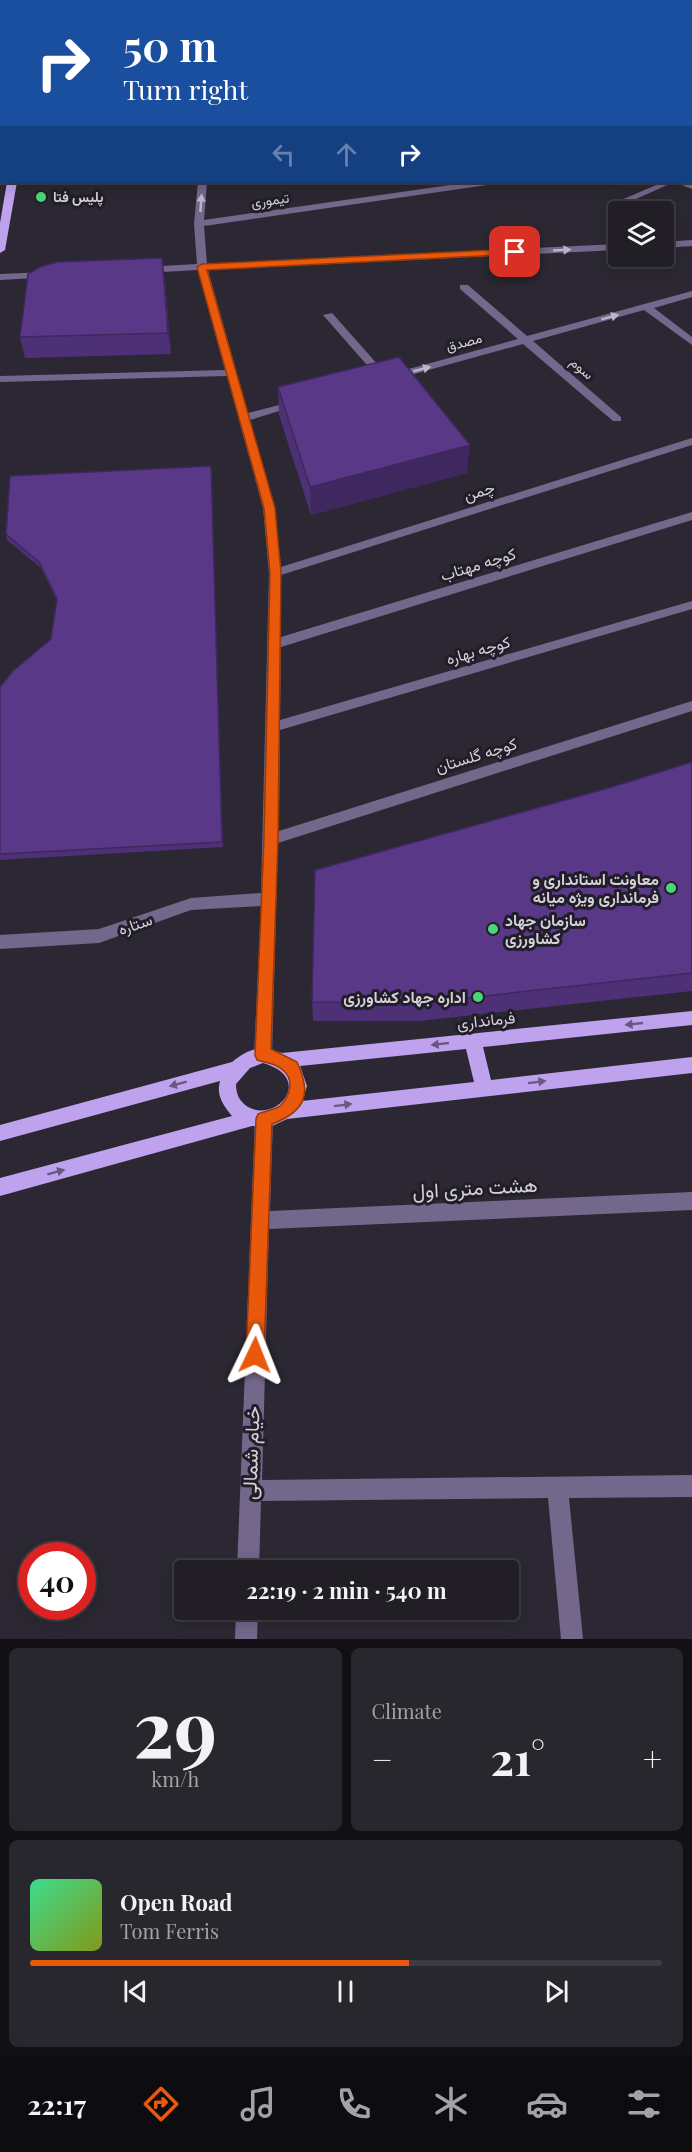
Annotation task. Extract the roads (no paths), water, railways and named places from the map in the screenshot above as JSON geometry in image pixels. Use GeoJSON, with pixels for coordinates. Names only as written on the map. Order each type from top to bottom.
{"type":"FeatureCollection","features":[{"type":"Feature","properties":{"kind":"main road"},"geometry":{"type":"LineString","coordinates":[[0,250],[12,183]]}},
{"type":"Feature","properties":{"kind":"main road","name":"فرمانداری"},"geometry":{"type":"LineString","coordinates":[[283,1060],[692,1018]]}},
{"type":"Feature","properties":{"kind":"main road"},"geometry":{"type":"LineString","coordinates":[[473,1041],[484,1089]]}},
{"type":"Feature","properties":{"kind":"main road"},"geometry":{"type":"LineString","coordinates":[[0,1132],[234,1069],[252,1057],[262,1055],[283,1060],[291,1067],[298,1085],[297,1095],[285,1112]]}},
{"type":"Feature","properties":{"kind":"main road"},"geometry":{"type":"LineString","coordinates":[[0,1187],[285,1112],[692,1065]]}},
{"type":"Feature","properties":{"kind":"main road"},"geometry":{"type":"LineString","coordinates":[[234,1069],[227,1088],[229,1098],[242,1114],[259,1119]]}},
{"type":"Feature","properties":{"kind":"street"},"geometry":{"type":"LineString","coordinates":[[202,183],[199,224],[202,267],[269,508],[275,573],[271,838],[262,1055]]}},
{"type":"Feature","properties":{"kind":"street","name":"تیموری"},"geometry":{"type":"LineString","coordinates":[[199,224],[480,183]]}},
{"type":"Feature","properties":{"kind":"street"},"geometry":{"type":"LineString","coordinates":[[624,201],[668,183]]}},
{"type":"Feature","properties":{"kind":"street"},"geometry":{"type":"LineString","coordinates":[[674,244],[692,243]]}},
{"type":"Feature","properties":{"kind":"street"},"geometry":{"type":"LineString","coordinates":[[134,270],[608,247]]}},
{"type":"Feature","properties":{"kind":"street"},"geometry":{"type":"LineString","coordinates":[[0,277],[54,274]]}},
{"type":"Feature","properties":{"kind":"street","name":"سوم"},"geometry":{"type":"LineString","coordinates":[[464,286],[617,419]]}},
{"type":"Feature","properties":{"kind":"street","name":"مصدق"},"geometry":{"type":"LineString","coordinates":[[328,315],[379,380],[692,294]]}},
{"type":"Feature","properties":{"kind":"street"},"geometry":{"type":"LineString","coordinates":[[646,307],[692,342]]}},
{"type":"Feature","properties":{"kind":"street"},"geometry":{"type":"LineString","coordinates":[[0,380],[230,373]]}},
{"type":"Feature","properties":{"kind":"street"},"geometry":{"type":"LineString","coordinates":[[244,418],[309,400]]}},
{"type":"Feature","properties":{"kind":"street","name":"چمن"},"geometry":{"type":"LineString","coordinates":[[275,573],[692,441]]}},
{"type":"Feature","properties":{"kind":"street","name":"کوچه مهتاب"},"geometry":{"type":"LineString","coordinates":[[274,644],[692,516]]}},
{"type":"Feature","properties":{"kind":"street","name":"کوچه بهاره"},"geometry":{"type":"LineString","coordinates":[[273,728],[692,604]]}},
{"type":"Feature","properties":{"kind":"street","name":"کوچه گلستان"},"geometry":{"type":"LineString","coordinates":[[271,838],[692,706]]}},
{"type":"Feature","properties":{"kind":"street","name":"ستاره"},"geometry":{"type":"LineString","coordinates":[[0,942],[99,936],[191,904],[269,899]]}},
{"type":"Feature","properties":{"kind":"street","name":"خیام شمالی"},"geometry":{"type":"LineString","coordinates":[[248,1560],[260,1220],[259,1119]]}},
{"type":"Feature","properties":{"kind":"street","name":"هشت متری اول"},"geometry":{"type":"LineString","coordinates":[[260,1220],[692,1201]]}},
{"type":"Feature","properties":{"kind":"street"},"geometry":{"type":"LineString","coordinates":[[250,1491],[692,1486]]}},
{"type":"Feature","properties":{"kind":"street"},"geometry":{"type":"LineString","coordinates":[[558,1488],[572,1639]]}},
{"type":"Feature","properties":{"kind":"street"},"geometry":{"type":"LineString","coordinates":[[246,1620],[246,1639]]}},
{"type":"Feature","properties":{"kind":"place","name":"پلیس فتا"},"geometry":{"type":"Point","coordinates":[41,197]}},
{"type":"Feature","properties":{"kind":"place","name":"معاونت استانداری و فرمانداری ویژه میانه"},"geometry":{"type":"Point","coordinates":[671,888]}},
{"type":"Feature","properties":{"kind":"place","name":"سازمان جهاد کشاورزی"},"geometry":{"type":"Point","coordinates":[493,929]}},
{"type":"Feature","properties":{"kind":"place","name":"اداره جهاد کشاورزی"},"geometry":{"type":"Point","coordinates":[478,997]}}]}
